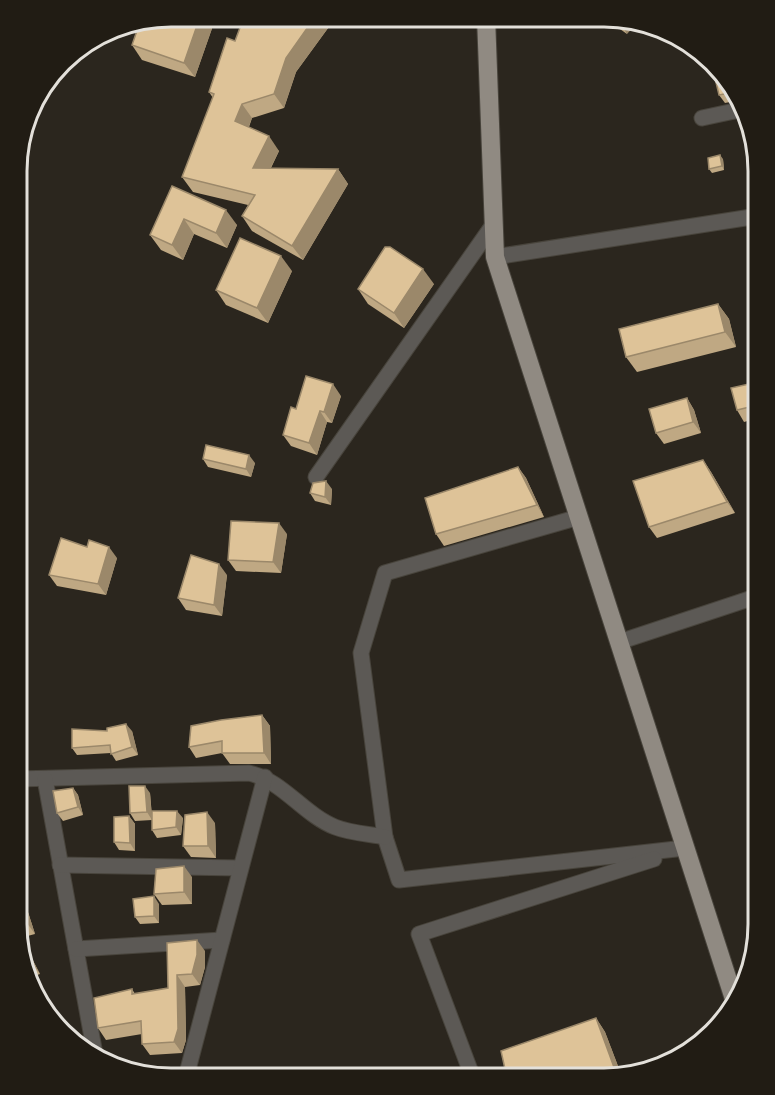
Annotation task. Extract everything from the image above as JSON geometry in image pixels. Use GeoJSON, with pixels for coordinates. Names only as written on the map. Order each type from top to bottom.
{"type":"FeatureCollection","features":[{"type":"Feature","properties":{"kind":"main road"},"geometry":{"type":"LineString","coordinates":[[486,27],[495,257],[731,991]]}},
{"type":"Feature","properties":{"kind":"street"},"geometry":{"type":"LineString","coordinates":[[702,118],[735,111]]}},
{"type":"Feature","properties":{"kind":"street"},"geometry":{"type":"LineString","coordinates":[[495,257],[748,218]]}},
{"type":"Feature","properties":{"kind":"street"},"geometry":{"type":"LineString","coordinates":[[316,477],[493,225]]}},
{"type":"Feature","properties":{"kind":"street"},"geometry":{"type":"LineString","coordinates":[[579,517],[385,573],[361,653],[385,837],[399,880],[685,848]]}},
{"type":"Feature","properties":{"kind":"street"},"geometry":{"type":"LineString","coordinates":[[619,642],[748,599]]}},
{"type":"Feature","properties":{"kind":"street"},"geometry":{"type":"LineString","coordinates":[[27,779],[249,773],[265,777],[302,808],[335,827],[385,837]]}},
{"type":"Feature","properties":{"kind":"street"},"geometry":{"type":"LineString","coordinates":[[188,1068],[265,777]]}},
{"type":"Feature","properties":{"kind":"street"},"geometry":{"type":"LineString","coordinates":[[45,779],[92,1044]]}},
{"type":"Feature","properties":{"kind":"street"},"geometry":{"type":"LineString","coordinates":[[469,1068],[419,934],[685,848]]}},
{"type":"Feature","properties":{"kind":"street"},"geometry":{"type":"LineString","coordinates":[[60,865],[240,868]]}},
{"type":"Feature","properties":{"kind":"street"},"geometry":{"type":"LineString","coordinates":[[76,949],[222,940]]}},
{"type":"Feature","properties":{"kind":"building"},"geometry":{"type":"Polygon","coordinates":[[[162,27],[197,27],[184,63],[132,45],[137,32],[162,27]]]}},
{"type":"Feature","properties":{"kind":"building"},"geometry":{"type":"Polygon","coordinates":[[[240,27],[308,27],[286,58],[274,94],[242,104],[235,121],[269,136],[253,168],[338,169],[292,246],[242,216],[255,195],[182,177],[214,94],[209,92],[227,38],[235,41],[240,27]]]}},
{"type":"Feature","properties":{"kind":"building"},"geometry":{"type":"Polygon","coordinates":[[[715,80],[725,94],[719,95],[715,80]]]}},
{"type":"Feature","properties":{"kind":"building"},"geometry":{"type":"Polygon","coordinates":[[[720,155],[722,166],[709,169],[708,158],[720,155]]]}},
{"type":"Feature","properties":{"kind":"building"},"geometry":{"type":"Polygon","coordinates":[[[172,186],[226,210],[216,233],[184,219],[172,245],[150,235],[172,186]]]}},
{"type":"Feature","properties":{"kind":"building"},"geometry":{"type":"Polygon","coordinates":[[[240,238],[281,256],[257,308],[216,290],[240,238]]]}},
{"type":"Feature","properties":{"kind":"building"},"geometry":{"type":"Polygon","coordinates":[[[385,247],[390,247],[423,269],[394,313],[358,289],[385,247]]]}},
{"type":"Feature","properties":{"kind":"building"},"geometry":{"type":"Polygon","coordinates":[[[718,304],[725,332],[626,357],[619,329],[718,304]]]}},
{"type":"Feature","properties":{"kind":"building"},"geometry":{"type":"Polygon","coordinates":[[[306,376],[333,384],[324,412],[320,411],[309,443],[283,435],[291,407],[296,409],[306,376]]]}},
{"type":"Feature","properties":{"kind":"building"},"geometry":{"type":"Polygon","coordinates":[[[748,384],[748,407],[737,410],[731,388],[748,384]]]}},
{"type":"Feature","properties":{"kind":"building"},"geometry":{"type":"Polygon","coordinates":[[[687,398],[693,422],[656,433],[649,409],[687,398]]]}},
{"type":"Feature","properties":{"kind":"building"},"geometry":{"type":"Polygon","coordinates":[[[206,445],[249,455],[246,469],[203,459],[206,445]]]}},
{"type":"Feature","properties":{"kind":"building"},"geometry":{"type":"Polygon","coordinates":[[[703,460],[727,502],[649,527],[633,481],[703,460]]]}},
{"type":"Feature","properties":{"kind":"building"},"geometry":{"type":"Polygon","coordinates":[[[518,467],[537,505],[436,534],[425,498],[518,467]]]}},
{"type":"Feature","properties":{"kind":"building"},"geometry":{"type":"Polygon","coordinates":[[[326,481],[325,497],[310,493],[313,483],[326,481]]]}},
{"type":"Feature","properties":{"kind":"building"},"geometry":{"type":"Polygon","coordinates":[[[231,521],[279,523],[273,562],[228,560],[231,521]]]}},
{"type":"Feature","properties":{"kind":"building"},"geometry":{"type":"Polygon","coordinates":[[[61,538],[87,547],[89,540],[109,547],[98,584],[49,575],[61,538]]]}},
{"type":"Feature","properties":{"kind":"building"},"geometry":{"type":"Polygon","coordinates":[[[191,555],[219,564],[214,605],[178,598],[191,555]]]}},
{"type":"Feature","properties":{"kind":"building"},"geometry":{"type":"Polygon","coordinates":[[[262,715],[264,753],[222,753],[222,741],[189,747],[191,726],[262,715]]]}},
{"type":"Feature","properties":{"kind":"building"},"geometry":{"type":"Polygon","coordinates":[[[126,724],[132,747],[111,754],[110,745],[72,748],[72,729],[107,731],[107,728],[126,724]]]}},
{"type":"Feature","properties":{"kind":"building"},"geometry":{"type":"Polygon","coordinates":[[[129,786],[145,786],[147,812],[130,813],[129,786]]]}},
{"type":"Feature","properties":{"kind":"building"},"geometry":{"type":"Polygon","coordinates":[[[73,788],[78,807],[57,813],[53,791],[73,788]]]}},
{"type":"Feature","properties":{"kind":"building"},"geometry":{"type":"Polygon","coordinates":[[[152,811],[177,811],[176,827],[152,830],[152,811]]]}},
{"type":"Feature","properties":{"kind":"building"},"geometry":{"type":"Polygon","coordinates":[[[207,812],[208,846],[183,846],[185,815],[207,812]]]}},
{"type":"Feature","properties":{"kind":"building"},"geometry":{"type":"Polygon","coordinates":[[[129,816],[130,843],[114,842],[114,817],[129,816]]]}},
{"type":"Feature","properties":{"kind":"building"},"geometry":{"type":"Polygon","coordinates":[[[184,866],[184,892],[154,894],[156,869],[184,866]]]}},
{"type":"Feature","properties":{"kind":"building"},"geometry":{"type":"Polygon","coordinates":[[[154,896],[154,916],[135,917],[133,899],[154,896]]]}},
{"type":"Feature","properties":{"kind":"building"},"geometry":{"type":"Polygon","coordinates":[[[197,940],[197,955],[192,974],[177,975],[178,1029],[174,1042],[142,1044],[141,1021],[98,1028],[94,998],[132,989],[132,994],[168,988],[167,943],[197,940]]]}},
{"type":"Feature","properties":{"kind":"building"},"geometry":{"type":"Polygon","coordinates":[[[596,1018],[614,1067],[505,1068],[501,1051],[596,1018]]]}}]}
